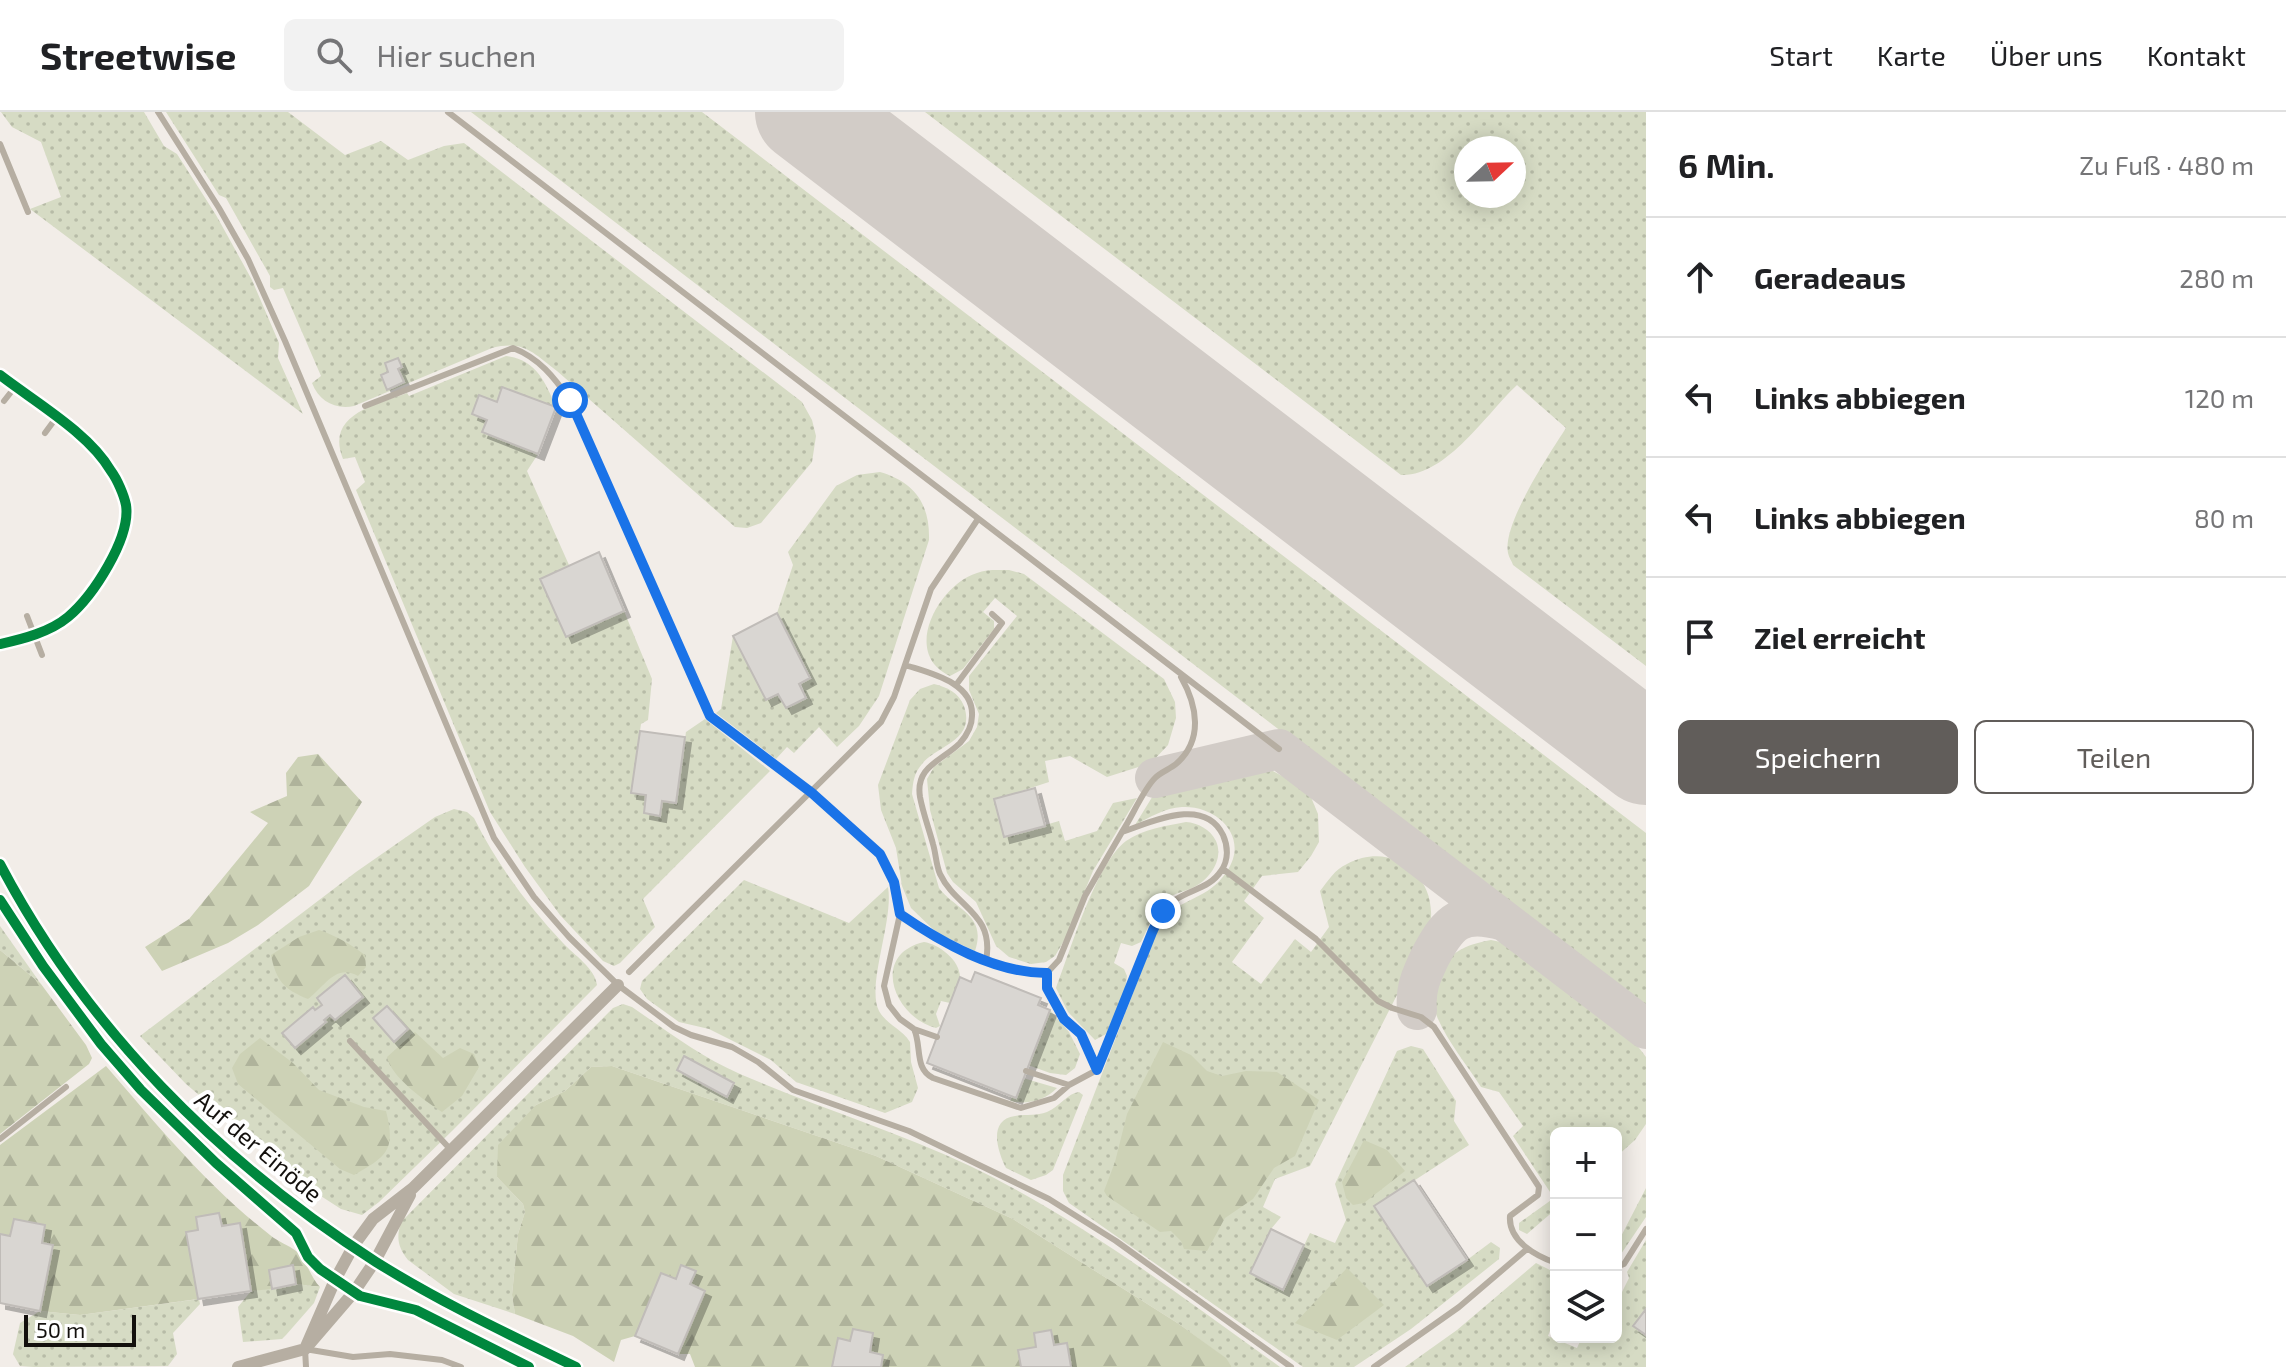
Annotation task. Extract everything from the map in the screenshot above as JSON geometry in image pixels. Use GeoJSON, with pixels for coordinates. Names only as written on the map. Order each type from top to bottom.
{"type":"FeatureCollection","features":[{"type":"Feature","properties":{"kind":"street"},"geometry":{"type":"LineString","coordinates":[[0,375],[86,441],[111,471],[126,505],[122,538],[96,585],[68,617],[20,640],[0,644]]}},
{"type":"Feature","properties":{"kind":"street"},"geometry":{"type":"LineString","coordinates":[[0,655],[20,640]]}},
{"type":"Feature","properties":{"kind":"street","name":"Auf der Einöde"},"geometry":{"type":"LineString","coordinates":[[0,864],[61,965],[122,1046],[181,1107],[254,1171],[375,1261],[460,1310],[576,1367]]}},
{"type":"Feature","properties":{"kind":"street"},"geometry":{"type":"LineString","coordinates":[[305,1349],[323,1303],[354,1245],[373,1219],[413,1188],[618,985]]}},
{"type":"Feature","properties":{"kind":"street"},"geometry":{"type":"LineString","coordinates":[[238,1367],[305,1349],[354,1292],[375,1261],[413,1188]]}},
{"type":"Feature","properties":{"kind":"lane"},"geometry":{"type":"LineString","coordinates":[[158,112],[219,208],[267,298],[494,838],[551,918],[618,985],[674,1027],[732,1047],[758,1062],[793,1090],[909,1131],[1049,1199],[1129,1250],[1291,1367]]}},
{"type":"Feature","properties":{"kind":"lane"},"geometry":{"type":"LineString","coordinates":[[448,112],[1279,749]]}},
{"type":"Feature","properties":{"kind":"lane"},"geometry":{"type":"LineString","coordinates":[[0,144],[28,212]]}},
{"type":"Feature","properties":{"kind":"lane"},"geometry":{"type":"LineString","coordinates":[[365,406],[513,348],[541,365],[555,378],[570,400],[710,716],[812,793],[880,854],[894,882],[900,914],[884,986],[889,1005],[914,1029],[925,1074],[1021,1108],[1054,1098],[1069,1085],[1097,1070],[1163,911],[1176,899],[1202,888],[1223,869],[1227,856],[1220,829],[1211,820],[1177,814],[1122,832]]}},
{"type":"Feature","properties":{"kind":"lane"},"geometry":{"type":"LineString","coordinates":[[4,401],[15,387]]}},
{"type":"Feature","properties":{"kind":"lane"},"geometry":{"type":"LineString","coordinates":[[45,433],[56,418]]}},
{"type":"Feature","properties":{"kind":"lane"},"geometry":{"type":"LineString","coordinates":[[629,972],[881,722],[894,697],[931,589],[978,519]]}},
{"type":"Feature","properties":{"kind":"lane"},"geometry":{"type":"LineString","coordinates":[[956,685],[1002,623],[992,614]]}},
{"type":"Feature","properties":{"kind":"lane"},"geometry":{"type":"LineString","coordinates":[[27,616],[42,655]]}},
{"type":"Feature","properties":{"kind":"lane"},"geometry":{"type":"LineString","coordinates":[[905,665],[956,685],[971,704],[971,725],[961,742],[928,766],[923,773],[920,795],[938,870],[950,889],[977,914],[988,942],[986,961]]}},
{"type":"Feature","properties":{"kind":"lane"},"geometry":{"type":"LineString","coordinates":[[1097,1070],[1081,1034],[1064,1019],[1047,988],[1047,973],[1059,960],[1085,896],[1155,778],[1184,756],[1191,742],[1196,722],[1193,697],[1179,673]]}},
{"type":"Feature","properties":{"kind":"lane"},"geometry":{"type":"LineString","coordinates":[[1223,869],[1316,939],[1378,1001],[1421,1017],[1434,1027],[1539,1187],[1538,1195],[1509,1220],[1527,1249],[1550,1260]]}},
{"type":"Feature","properties":{"kind":"lane"},"geometry":{"type":"LineString","coordinates":[[900,914],[931,935],[986,961],[1029,973],[1047,973]]}},
{"type":"Feature","properties":{"kind":"lane"},"geometry":{"type":"LineString","coordinates":[[914,1029],[937,1037]]}},
{"type":"Feature","properties":{"kind":"lane"},"geometry":{"type":"LineString","coordinates":[[350,1041],[451,1150]]}},
{"type":"Feature","properties":{"kind":"lane"},"geometry":{"type":"LineString","coordinates":[[1026,1071],[1069,1085]]}},
{"type":"Feature","properties":{"kind":"lane"},"geometry":{"type":"LineString","coordinates":[[0,1139],[66,1087]]}},
{"type":"Feature","properties":{"kind":"lane"},"geometry":{"type":"LineString","coordinates":[[1622,1265],[1646,1229]]}},
{"type":"Feature","properties":{"kind":"lane"},"geometry":{"type":"LineString","coordinates":[[1374,1367],[1438,1323],[1527,1249]]}},
{"type":"Feature","properties":{"kind":"lane"},"geometry":{"type":"LineString","coordinates":[[306,1367],[305,1349],[353,1357],[390,1354],[442,1360],[461,1367]]}},
{"type":"Feature","properties":{"kind":"green space"},"geometry":{"type":"Polygon","coordinates":[[[1,112],[144,112],[164,146],[177,154],[252,280],[279,343],[278,358],[303,414],[30,209],[61,197],[41,142],[12,127],[1,112]]]}},
{"type":"Feature","properties":{"kind":"green space"},"geometry":{"type":"Polygon","coordinates":[[[166,112],[288,112],[345,155],[381,141],[408,160],[444,146],[464,143],[802,402],[816,436],[812,462],[761,523],[747,528],[735,527],[557,371],[528,350],[512,346],[492,348],[354,406],[340,407],[328,403],[312,383],[321,376],[283,288],[274,290],[270,287],[270,276],[226,198],[219,195],[166,112]]]}},
{"type":"Feature","properties":{"kind":"green space"},"geometry":{"type":"Polygon","coordinates":[[[471,112],[702,112],[1646,833],[1646,1010],[471,112]]]}},
{"type":"Feature","properties":{"kind":"green space"},"geometry":{"type":"Polygon","coordinates":[[[925,112],[1646,112],[1646,666],[1513,565],[1508,553],[1512,525],[1539,471],[1566,428],[1517,385],[1450,455],[1418,473],[1401,475],[925,112]]]}},
{"type":"Feature","properties":{"kind":"green space"},"geometry":{"type":"Polygon","coordinates":[[[506,356],[533,367],[544,381],[556,407],[503,387],[482,432],[538,454],[527,471],[569,565],[540,579],[566,637],[624,611],[652,679],[648,720],[641,724],[631,793],[646,795],[644,813],[660,815],[662,801],[676,803],[686,732],[705,719],[770,771],[643,899],[655,927],[614,966],[603,961],[560,915],[490,812],[356,490],[365,482],[355,457],[343,459],[339,444],[341,431],[347,422],[368,407],[407,393],[409,396],[506,356]]]}},
{"type":"Feature","properties":{"kind":"green space"},"geometry":{"type":"Polygon","coordinates":[[[880,472],[902,482],[918,496],[927,515],[929,540],[879,696],[859,726],[837,747],[819,727],[794,753],[787,747],[776,759],[716,713],[721,709],[733,636],[766,700],[778,694],[786,708],[806,698],[777,613],[793,565],[788,552],[836,486],[857,475],[880,472]]]}},
{"type":"Feature","properties":{"kind":"green space"},"geometry":{"type":"Polygon","coordinates":[[[1009,570],[1024,574],[1164,679],[1175,702],[1176,718],[1168,745],[1151,763],[1107,777],[1070,756],[1045,761],[1049,782],[994,800],[1004,837],[1059,821],[1065,841],[1097,831],[1113,803],[1137,798],[1093,871],[1055,956],[1046,962],[1031,964],[1009,957],[996,946],[976,902],[947,873],[930,810],[927,779],[934,767],[969,741],[977,727],[979,714],[969,690],[969,676],[1017,616],[995,598],[983,612],[994,621],[994,629],[963,669],[950,676],[935,666],[928,652],[930,621],[949,591],[963,580],[984,571],[1009,570]]]}},
{"type":"Feature","properties":{"kind":"green space"},"geometry":{"type":"Polygon","coordinates":[[[934,684],[948,689],[959,698],[964,706],[965,727],[960,735],[919,767],[912,794],[939,888],[974,921],[978,939],[975,951],[937,933],[911,908],[902,886],[896,848],[881,810],[878,785],[910,700],[920,689],[934,684]]]}},
{"type":"Feature","properties":{"kind":"green space"},"geometry":{"type":"Polygon","coordinates":[[[318,754],[362,802],[309,886],[258,925],[228,943],[162,971],[145,947],[189,919],[268,823],[250,812],[287,796],[286,773],[298,757],[318,754]]]}},
{"type":"Feature","properties":{"kind":"green space"},"geometry":{"type":"Polygon","coordinates":[[[1271,770],[1308,790],[1318,814],[1319,842],[1298,872],[1262,876],[1244,901],[1264,918],[1232,962],[1261,984],[1295,939],[1311,952],[1329,927],[1320,891],[1339,869],[1365,857],[1398,861],[1412,870],[1429,897],[1431,915],[1428,934],[1310,1166],[1275,1179],[1263,1207],[1281,1217],[1271,1229],[1250,1273],[1283,1289],[1310,1233],[1335,1243],[1346,1220],[1335,1184],[1397,1051],[1411,1046],[1423,1049],[1456,1101],[1454,1121],[1469,1145],[1375,1206],[1467,1260],[1491,1242],[1500,1248],[1499,1259],[1411,1329],[1354,1367],[1303,1367],[1069,1203],[1063,1191],[1063,1175],[1160,923],[1178,907],[1220,881],[1233,858],[1235,846],[1232,835],[1218,817],[1207,811],[1176,808],[1135,825],[1154,794],[1271,770]]]}},
{"type":"Feature","properties":{"kind":"green space"},"geometry":{"type":"Polygon","coordinates":[[[454,809],[467,812],[474,818],[525,899],[588,967],[597,985],[453,1130],[362,1215],[341,1209],[310,1189],[186,1084],[140,1036],[356,872],[435,817],[454,809]]]}},
{"type":"Feature","properties":{"kind":"green space"},"geometry":{"type":"Polygon","coordinates":[[[1186,822],[1203,827],[1210,833],[1218,848],[1217,861],[1210,874],[1200,883],[1173,895],[1162,904],[1141,942],[1132,946],[1121,943],[1114,963],[1124,969],[1127,976],[1125,990],[1106,1034],[1095,1040],[1068,1012],[1056,988],[1085,909],[1104,868],[1126,841],[1147,831],[1186,822]]]}},
{"type":"Feature","properties":{"kind":"green space"},"geometry":{"type":"Polygon","coordinates":[[[744,880],[849,923],[888,887],[889,901],[876,1000],[882,1016],[910,1042],[911,1062],[918,1088],[912,1102],[885,1113],[796,1082],[771,1060],[709,1029],[679,1022],[647,999],[640,989],[642,981],[744,880]]]}},
{"type":"Feature","properties":{"kind":"green space"},"geometry":{"type":"Polygon","coordinates":[[[0,926],[41,984],[0,950],[0,926]]]}},
{"type":"Feature","properties":{"kind":"green space"},"geometry":{"type":"Polygon","coordinates":[[[319,930],[365,955],[366,967],[358,976],[343,972],[337,974],[308,999],[282,983],[271,955],[299,937],[319,930]]]}},
{"type":"Feature","properties":{"kind":"green space"},"geometry":{"type":"Polygon","coordinates":[[[1491,940],[1515,945],[1633,1040],[1646,1057],[1646,1124],[1635,1140],[1622,1152],[1622,1127],[1550,1127],[1550,1192],[1513,1136],[1523,1126],[1499,1092],[1481,1087],[1447,1036],[1435,1009],[1434,989],[1441,970],[1454,954],[1476,943],[1491,940]]]}},
{"type":"Feature","properties":{"kind":"green space"},"geometry":{"type":"Polygon","coordinates":[[[924,942],[948,954],[957,965],[960,978],[950,1003],[941,1001],[936,1014],[940,1026],[936,1028],[921,1022],[909,1012],[894,986],[893,972],[897,960],[907,949],[924,942]]]}},
{"type":"Feature","properties":{"kind":"green space"},"geometry":{"type":"Polygon","coordinates":[[[0,950],[41,984],[86,1045],[92,1058],[89,1064],[0,1134],[0,950]]]}},
{"type":"Feature","properties":{"kind":"green space"},"geometry":{"type":"Polygon","coordinates":[[[623,1004],[726,1067],[942,1153],[1011,1187],[1091,1234],[1280,1367],[1232,1367],[1225,1358],[1179,1324],[1013,1219],[876,1156],[612,1066],[591,1067],[565,1091],[536,1105],[497,1177],[523,1204],[525,1212],[518,1234],[512,1295],[515,1314],[454,1294],[408,1260],[399,1242],[401,1222],[613,1008],[623,1004]]]}},
{"type":"Feature","properties":{"kind":"green space"},"geometry":{"type":"Polygon","coordinates":[[[1050,1010],[1069,1032],[1080,1054],[1075,1068],[1066,1075],[1028,1065],[1050,1010]]]}},
{"type":"Feature","properties":{"kind":"green space"},"geometry":{"type":"Polygon","coordinates":[[[415,1032],[443,1058],[460,1048],[474,1054],[479,1067],[462,1096],[442,1112],[402,1080],[387,1057],[415,1032]]]}},
{"type":"Feature","properties":{"kind":"green space"},"geometry":{"type":"Polygon","coordinates":[[[260,1038],[293,1063],[319,1090],[364,1107],[386,1111],[390,1135],[381,1157],[354,1175],[340,1169],[238,1084],[232,1068],[240,1054],[260,1038]]]}},
{"type":"Feature","properties":{"kind":"green space"},"geometry":{"type":"Polygon","coordinates":[[[1163,1042],[1191,1055],[1207,1071],[1222,1076],[1246,1071],[1277,1072],[1319,1100],[1295,1156],[1274,1168],[1253,1199],[1225,1218],[1207,1251],[1184,1249],[1171,1231],[1160,1232],[1104,1191],[1127,1114],[1163,1042]]]}},
{"type":"Feature","properties":{"kind":"green space"},"geometry":{"type":"Polygon","coordinates":[[[106,1066],[225,1197],[300,1255],[320,1287],[296,1284],[293,1266],[269,1270],[272,1289],[251,1291],[219,1213],[196,1217],[198,1230],[186,1233],[198,1299],[80,1315],[40,1311],[53,1246],[42,1243],[45,1225],[14,1219],[10,1236],[0,1234],[0,1145],[106,1066]]]}},
{"type":"Feature","properties":{"kind":"green space"},"geometry":{"type":"Polygon","coordinates":[[[612,1066],[876,1156],[1013,1219],[1179,1324],[1226,1358],[1232,1367],[1071,1367],[1067,1343],[1054,1345],[1050,1330],[1034,1333],[1036,1347],[1018,1350],[1021,1367],[881,1367],[883,1355],[870,1352],[873,1333],[853,1329],[850,1341],[838,1339],[832,1367],[695,1367],[690,1354],[678,1354],[705,1291],[690,1284],[695,1272],[682,1266],[676,1279],[661,1274],[635,1336],[621,1340],[614,1362],[573,1336],[515,1314],[512,1295],[518,1234],[525,1212],[523,1204],[497,1177],[498,1145],[536,1105],[565,1091],[591,1067],[612,1066]]]}},
{"type":"Feature","properties":{"kind":"green space"},"geometry":{"type":"Polygon","coordinates":[[[1023,1078],[1057,1088],[1035,1101],[1010,1101],[1012,1097],[1015,1098],[1023,1078]]]}},
{"type":"Feature","properties":{"kind":"green space"},"geometry":{"type":"Polygon","coordinates":[[[1079,1092],[1083,1095],[1053,1170],[1031,1180],[1006,1168],[997,1138],[1001,1124],[1015,1116],[1047,1112],[1079,1092]]]}},
{"type":"Feature","properties":{"kind":"green space"},"geometry":{"type":"Polygon","coordinates":[[[1364,1140],[1387,1150],[1405,1171],[1364,1203],[1353,1205],[1346,1198],[1342,1182],[1364,1140]]]}},
{"type":"Feature","properties":{"kind":"green space"},"geometry":{"type":"Polygon","coordinates":[[[1646,1188],[1646,1217],[1622,1253],[1622,1234],[1646,1188]]]}},
{"type":"Feature","properties":{"kind":"green space"},"geometry":{"type":"Polygon","coordinates":[[[1550,1201],[1550,1214],[1527,1234],[1519,1230],[1519,1223],[1550,1201]]]}},
{"type":"Feature","properties":{"kind":"green space"},"geometry":{"type":"Polygon","coordinates":[[[1646,1240],[1646,1309],[1634,1326],[1646,1335],[1646,1367],[1405,1367],[1457,1330],[1536,1263],[1550,1270],[1550,1343],[1565,1343],[1577,1348],[1579,1343],[1622,1343],[1622,1292],[1629,1278],[1627,1272],[1646,1240]]]}},
{"type":"Feature","properties":{"kind":"green space"},"geometry":{"type":"Polygon","coordinates":[[[1347,1268],[1384,1305],[1337,1340],[1295,1323],[1347,1268]]]}},
{"type":"Feature","properties":{"kind":"green space"},"geometry":{"type":"Polygon","coordinates":[[[296,1284],[320,1287],[314,1303],[286,1335],[282,1339],[243,1342],[238,1307],[251,1291],[296,1284]]]}},
{"type":"Feature","properties":{"kind":"green space"},"geometry":{"type":"Polygon","coordinates":[[[199,1299],[200,1304],[173,1333],[177,1354],[168,1366],[20,1366],[13,1354],[20,1323],[40,1311],[80,1315],[199,1299]]]}},
{"type":"Feature","properties":{"kind":"building"},"geometry":{"type":"Polygon","coordinates":[[[398,358],[402,367],[398,369],[404,382],[387,390],[381,375],[388,372],[385,363],[398,358]]]}},
{"type":"Feature","properties":{"kind":"building"},"geometry":{"type":"Polygon","coordinates":[[[502,387],[556,407],[538,454],[482,432],[487,420],[472,414],[479,395],[497,402],[502,387]]]}},
{"type":"Feature","properties":{"kind":"building"},"geometry":{"type":"Polygon","coordinates":[[[599,552],[624,611],[566,637],[540,579],[599,552]]]}},
{"type":"Feature","properties":{"kind":"building"},"geometry":{"type":"Polygon","coordinates":[[[777,613],[810,678],[799,684],[806,698],[786,708],[778,694],[766,700],[733,636],[777,613]]]}},
{"type":"Feature","properties":{"kind":"building"},"geometry":{"type":"Polygon","coordinates":[[[640,731],[685,737],[676,803],[662,801],[660,816],[644,813],[646,795],[631,793],[640,731]]]}},
{"type":"Feature","properties":{"kind":"building"},"geometry":{"type":"Polygon","coordinates":[[[1035,788],[1045,826],[1004,837],[994,799],[1035,788]]]}},
{"type":"Feature","properties":{"kind":"building"},"geometry":{"type":"Polygon","coordinates":[[[975,972],[1041,998],[1038,1005],[1050,1010],[1016,1098],[927,1063],[960,977],[971,982],[975,972]]]}},
{"type":"Feature","properties":{"kind":"building"},"geometry":{"type":"Polygon","coordinates":[[[345,975],[363,997],[335,1020],[330,1015],[295,1048],[282,1033],[313,1007],[315,1010],[322,1005],[317,998],[345,975]]]}},
{"type":"Feature","properties":{"kind":"building"},"geometry":{"type":"Polygon","coordinates":[[[387,1006],[408,1029],[394,1042],[373,1018],[387,1006]]]}},
{"type":"Feature","properties":{"kind":"building"},"geometry":{"type":"Polygon","coordinates":[[[684,1056],[734,1083],[727,1097],[677,1070],[684,1056]]]}},
{"type":"Feature","properties":{"kind":"building"},"geometry":{"type":"Polygon","coordinates":[[[1414,1180],[1467,1260],[1427,1286],[1374,1206],[1414,1180]]]}},
{"type":"Feature","properties":{"kind":"building"},"geometry":{"type":"Polygon","coordinates":[[[219,1213],[222,1226],[240,1223],[251,1291],[198,1299],[186,1232],[198,1230],[196,1217],[219,1213]]]}},
{"type":"Feature","properties":{"kind":"building"},"geometry":{"type":"Polygon","coordinates":[[[14,1219],[45,1225],[42,1243],[53,1245],[40,1311],[0,1303],[0,1234],[10,1236],[14,1219]]]}},
{"type":"Feature","properties":{"kind":"building"},"geometry":{"type":"Polygon","coordinates":[[[1271,1229],[1304,1245],[1283,1290],[1250,1273],[1271,1229]]]}},
{"type":"Feature","properties":{"kind":"building"},"geometry":{"type":"Polygon","coordinates":[[[293,1265],[296,1284],[272,1289],[269,1270],[293,1265]]]}},
{"type":"Feature","properties":{"kind":"building"},"geometry":{"type":"Polygon","coordinates":[[[681,1265],[696,1271],[690,1284],[705,1291],[678,1354],[635,1336],[661,1273],[676,1279],[681,1265]]]}},
{"type":"Feature","properties":{"kind":"building"},"geometry":{"type":"Polygon","coordinates":[[[1646,1309],[1646,1335],[1633,1326],[1646,1309]]]}},
{"type":"Feature","properties":{"kind":"building"},"geometry":{"type":"Polygon","coordinates":[[[853,1329],[873,1333],[870,1352],[883,1355],[881,1367],[832,1367],[838,1338],[850,1341],[853,1329]]]}},
{"type":"Feature","properties":{"kind":"building"},"geometry":{"type":"Polygon","coordinates":[[[1051,1330],[1054,1345],[1067,1343],[1071,1367],[1021,1367],[1018,1350],[1036,1347],[1034,1333],[1051,1330]]]}},
{"type":"Feature","properties":{"kind":"taxiway"},"geometry":{"type":"LineString","coordinates":[[1155,778],[1279,749],[1646,1029]]}},
{"type":"Feature","properties":{"kind":"taxiway"},"geometry":{"type":"LineString","coordinates":[[1417,1010],[1418,989],[1424,970],[1450,927],[1458,921],[1477,916],[1504,921]]}},
{"type":"Feature","properties":{"kind":"runway"},"geometry":{"type":"LineString","coordinates":[[806,112],[1646,754]]}},
{"type":"Feature","properties":{"kind":"cycle path"},"geometry":{"type":"LineString","coordinates":[[0,375],[89,444],[113,474],[126,505],[123,533],[116,549],[99,581],[78,608],[45,631],[0,644]]}},
{"type":"Feature","properties":{"kind":"cycle path"},"geometry":{"type":"LineString","coordinates":[[0,864],[34,924],[73,981],[116,1036],[211,1135],[264,1181],[376,1262],[449,1304],[576,1367]]}},
{"type":"Feature","properties":{"kind":"cycle path"},"geometry":{"type":"LineString","coordinates":[[0,900],[43,966],[101,1044],[141,1090],[216,1163],[296,1233],[308,1257],[320,1269],[360,1296],[416,1310],[529,1367]]}},
{"type":"Feature","properties":{"kind":"route"},"geometry":{"type":"LineString","coordinates":[[570,400],[710,716],[812,793],[880,854],[894,882],[900,914],[931,935],[986,961],[1029,973],[1047,973],[1047,988],[1064,1019],[1081,1034],[1097,1070],[1163,911]]}}]}
